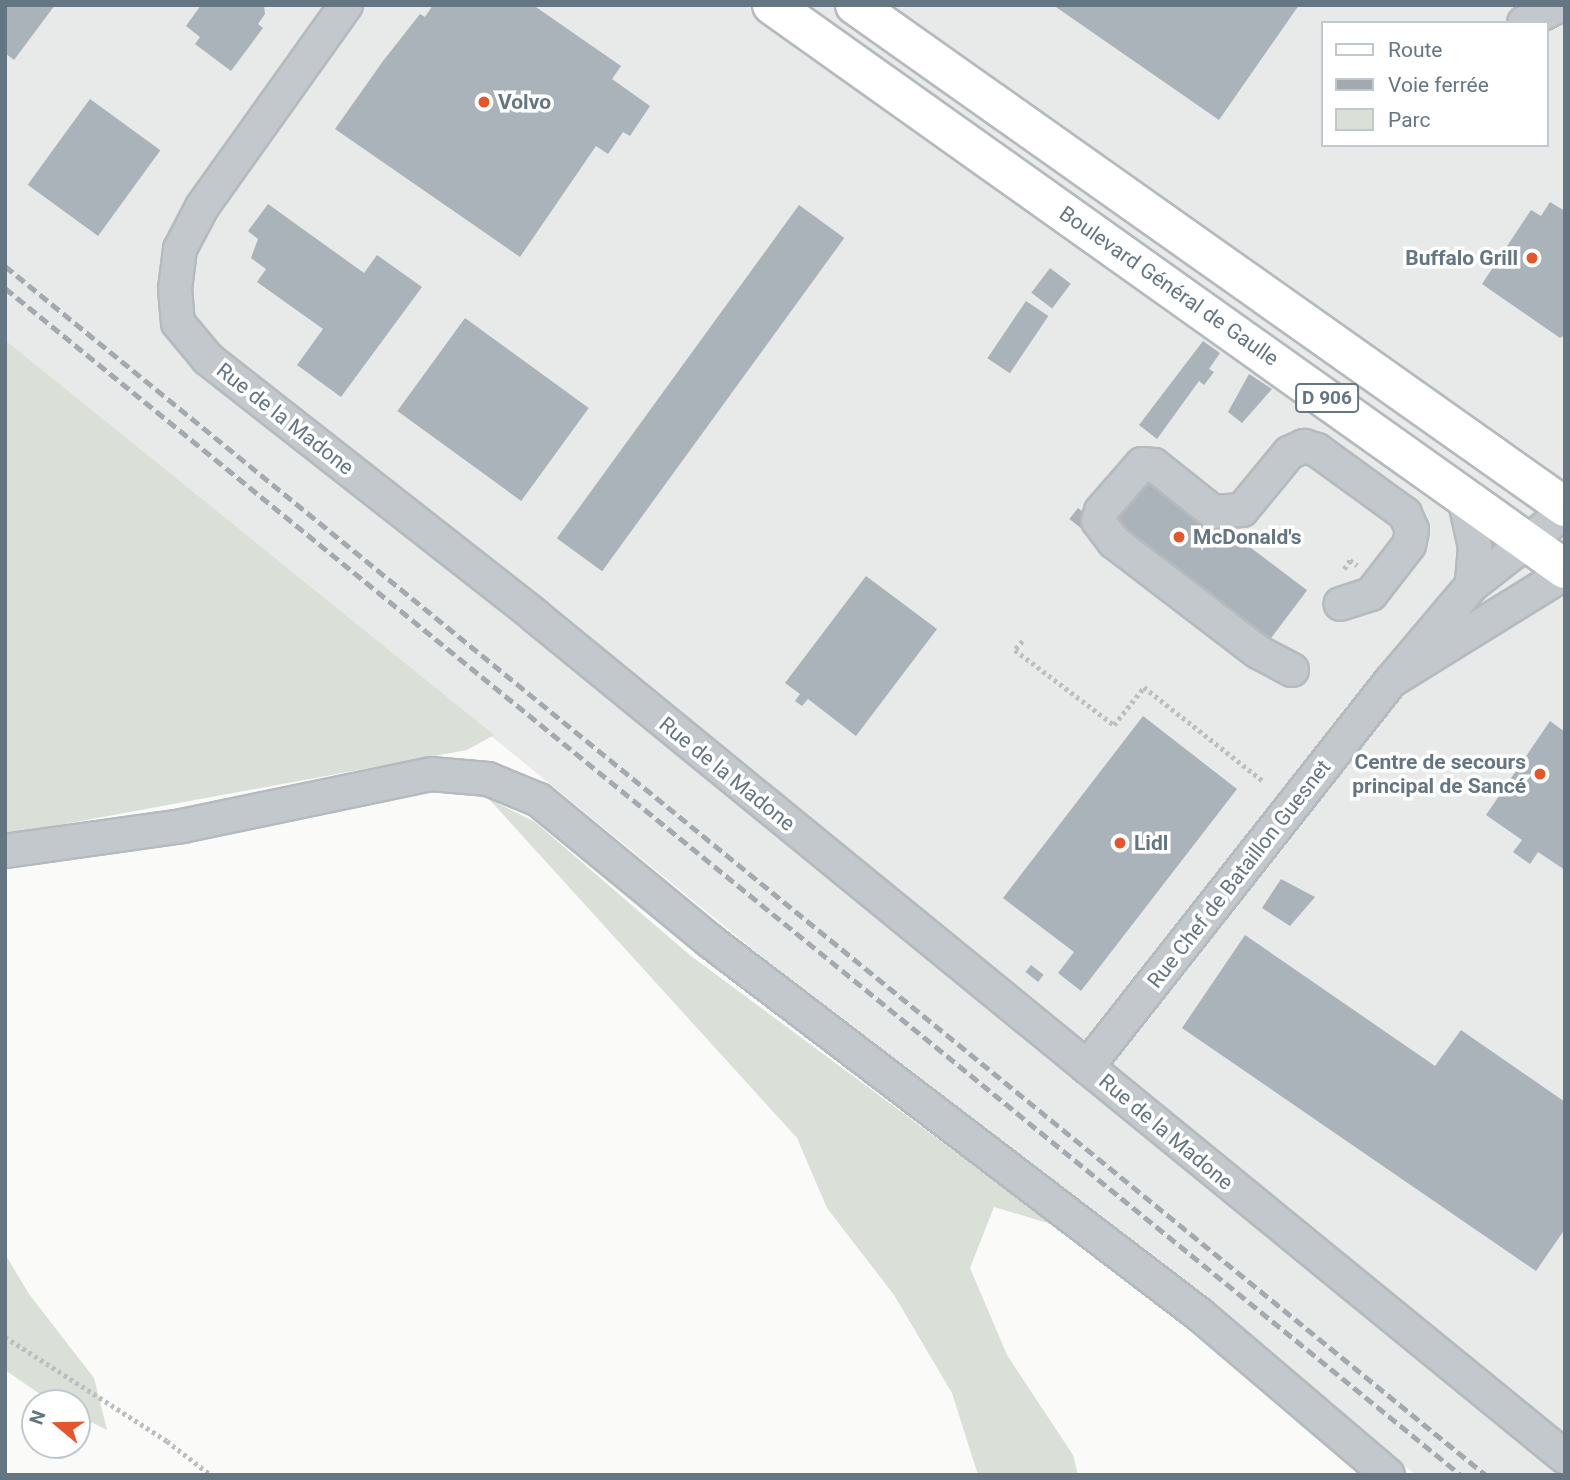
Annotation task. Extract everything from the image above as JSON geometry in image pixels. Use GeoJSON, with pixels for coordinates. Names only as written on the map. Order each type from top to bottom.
{"type":"FeatureCollection","features":[{"type":"Feature","properties":{"kind":"main road","name":"Boulevard Général de Gaulle"},"geometry":{"type":"LineString","coordinates":[[772,5],[1463,494],[1565,571]]}},
{"type":"Feature","properties":{"kind":"main road","name":"D 906"},"geometry":{"type":"LineString","coordinates":[[855,5],[1565,510]]}},
{"type":"Feature","properties":{"kind":"street","name":"Rue de la Madone"},"geometry":{"type":"LineString","coordinates":[[346,5],[202,207],[180,249],[175,289],[178,323],[208,359],[534,615],[1565,1457]]}},
{"type":"Feature","properties":{"kind":"street"},"geometry":{"type":"LineString","coordinates":[[1528,21],[1560,5]]}},
{"type":"Feature","properties":{"kind":"street"},"geometry":{"type":"LineString","coordinates":[[1292,670],[1258,652],[1114,542],[1098,521],[1101,511],[1142,464],[1154,465],[1213,512],[1242,510],[1289,453],[1304,446],[1317,450],[1405,514],[1412,530],[1409,545],[1371,594],[1341,604]]}},
{"type":"Feature","properties":{"kind":"street"},"geometry":{"type":"LineString","coordinates":[[1463,494],[1475,547],[1472,585]]}},
{"type":"Feature","properties":{"kind":"street","name":"Rue Chef de Bataillon Guesnet"},"geometry":{"type":"LineString","coordinates":[[1087,1067],[1391,681],[1472,585],[1565,510]]}},
{"type":"Feature","properties":{"kind":"street","name":"Rue Chef de Bataillon Guesnet"},"geometry":{"type":"LineString","coordinates":[[1391,681],[1565,571]]}},
{"type":"Feature","properties":{"kind":"street"},"geometry":{"type":"LineString","coordinates":[[5,851],[182,826],[431,774],[488,779],[539,800],[710,941],[1199,1314],[1388,1475]]}},
{"type":"Feature","properties":{"kind":"path"},"geometry":{"type":"LineString","coordinates":[[1023,641],[1015,650],[1114,725],[1144,687],[1263,781]]}},
{"type":"Feature","properties":{"kind":"path"},"geometry":{"type":"LineString","coordinates":[[5,1337],[167,1441],[211,1475]]}},
{"type":"Feature","properties":{"kind":"shaded area"},"geometry":{"type":"Polygon","coordinates":[[[5,5],[1565,5],[1565,1475],[1416,1475],[1176,1275],[922,1087],[5,340],[5,5]]]}},
{"type":"Feature","properties":{"kind":"green space"},"geometry":{"type":"Polygon","coordinates":[[[5,340],[494,735],[467,750],[5,835],[5,340]]]}},
{"type":"Feature","properties":{"kind":"green space"},"geometry":{"type":"Polygon","coordinates":[[[489,799],[535,822],[691,956],[1054,1225],[994,1207],[970,1268],[1007,1355],[1073,1455],[1078,1475],[978,1475],[952,1393],[894,1295],[827,1208],[797,1138],[489,799]]]}},
{"type":"Feature","properties":{"kind":"green space"},"geometry":{"type":"Polygon","coordinates":[[[5,1254],[29,1294],[94,1378],[107,1430],[91,1422],[91,1389],[33,1389],[5,1370],[5,1254]]]}},
{"type":"Feature","properties":{"kind":"building"},"geometry":{"type":"Polygon","coordinates":[[[5,5],[55,5],[14,60],[5,53],[5,5]]]}},
{"type":"Feature","properties":{"kind":"building"},"geometry":{"type":"Polygon","coordinates":[[[201,5],[264,5],[265,14],[258,24],[263,28],[231,71],[195,44],[200,37],[186,26],[201,5]]]}},
{"type":"Feature","properties":{"kind":"building"},"geometry":{"type":"Polygon","coordinates":[[[433,5],[533,5],[621,66],[612,79],[650,106],[630,136],[623,132],[608,154],[596,146],[520,257],[335,129],[420,14],[425,17],[433,5]]]}},
{"type":"Feature","properties":{"kind":"building"},"geometry":{"type":"Polygon","coordinates":[[[1053,5],[1299,5],[1219,120],[1053,5]]]}},
{"type":"Feature","properties":{"kind":"building"},"geometry":{"type":"Polygon","coordinates":[[[90,99],[160,150],[98,236],[28,185],[90,99]]]}},
{"type":"Feature","properties":{"kind":"building","name":"Buffalo Grill"},"geometry":{"type":"Polygon","coordinates":[[[1550,202],[1565,211],[1565,335],[1560,338],[1482,284],[1531,210],[1541,216],[1550,202]]]}},
{"type":"Feature","properties":{"kind":"building"},"geometry":{"type":"Polygon","coordinates":[[[268,204],[364,273],[377,255],[422,287],[341,397],[297,365],[323,329],[257,282],[266,269],[251,258],[258,239],[248,231],[268,204]]]}},
{"type":"Feature","properties":{"kind":"building"},"geometry":{"type":"Polygon","coordinates":[[[799,205],[844,238],[602,571],[557,538],[799,205]]]}},
{"type":"Feature","properties":{"kind":"building"},"geometry":{"type":"Polygon","coordinates":[[[1050,268],[1071,284],[1052,308],[1031,293],[1050,268]]]}},
{"type":"Feature","properties":{"kind":"building"},"geometry":{"type":"Polygon","coordinates":[[[1026,301],[1048,316],[1010,373],[987,358],[1026,301]]]}},
{"type":"Feature","properties":{"kind":"building"},"geometry":{"type":"Polygon","coordinates":[[[465,318],[589,408],[521,501],[397,411],[465,318]]]}},
{"type":"Feature","properties":{"kind":"building"},"geometry":{"type":"Polygon","coordinates":[[[1203,341],[1220,353],[1209,369],[1214,372],[1204,385],[1199,381],[1157,439],[1139,425],[1203,341]]]}},
{"type":"Feature","properties":{"kind":"building"},"geometry":{"type":"Polygon","coordinates":[[[1249,374],[1272,389],[1242,423],[1228,412],[1249,374]]]}},
{"type":"Feature","properties":{"kind":"building","name":"McDonald's"},"geometry":{"type":"Polygon","coordinates":[[[1141,465],[1307,590],[1264,647],[1098,522],[1141,465]]]}},
{"type":"Feature","properties":{"kind":"building"},"geometry":{"type":"Polygon","coordinates":[[[1078,508],[1101,526],[1092,537],[1069,519],[1078,508]]]}},
{"type":"Feature","properties":{"kind":"building"},"geometry":{"type":"Polygon","coordinates":[[[866,576],[937,629],[856,736],[808,699],[802,706],[795,701],[800,694],[785,683],[866,576]]]}},
{"type":"Feature","properties":{"kind":"building","name":"Lidl"},"geometry":{"type":"Polygon","coordinates":[[[1143,716],[1237,789],[1081,991],[1058,973],[1074,952],[1003,898],[1143,716]]]}},
{"type":"Feature","properties":{"kind":"building","name":"Centre de secours principal de Sancé"},"geometry":{"type":"Polygon","coordinates":[[[1550,721],[1565,732],[1565,870],[1538,852],[1530,864],[1513,852],[1522,840],[1486,815],[1550,721]]]}},
{"type":"Feature","properties":{"kind":"building"},"geometry":{"type":"Polygon","coordinates":[[[1281,879],[1315,897],[1290,926],[1262,908],[1281,879]]]}},
{"type":"Feature","properties":{"kind":"building"},"geometry":{"type":"Polygon","coordinates":[[[1245,935],[1435,1066],[1461,1030],[1565,1102],[1565,1229],[1536,1271],[1182,1028],[1245,935]]]}},
{"type":"Feature","properties":{"kind":"building"},"geometry":{"type":"Polygon","coordinates":[[[1031,965],[1044,975],[1038,982],[1025,972],[1031,965]]]}},
{"type":"Feature","properties":{"kind":"railway"},"geometry":{"type":"LineString","coordinates":[[5,266],[1486,1475]]}},
{"type":"Feature","properties":{"kind":"railway"},"geometry":{"type":"LineString","coordinates":[[5,288],[1461,1475]]}},
{"type":"Feature","properties":{"kind":"place","name":"Volvo"},"geometry":{"type":"Point","coordinates":[484,102]}},
{"type":"Feature","properties":{"kind":"place","name":"Buffalo Grill"},"geometry":{"type":"Point","coordinates":[1532,258]}},
{"type":"Feature","properties":{"kind":"place","name":"McDonald's"},"geometry":{"type":"Point","coordinates":[1179,537]}},
{"type":"Feature","properties":{"kind":"place","name":"Centre de secours principal de Sancé"},"geometry":{"type":"Point","coordinates":[1540,774]}},
{"type":"Feature","properties":{"kind":"place","name":"Lidl"},"geometry":{"type":"Point","coordinates":[1120,843]}}]}
